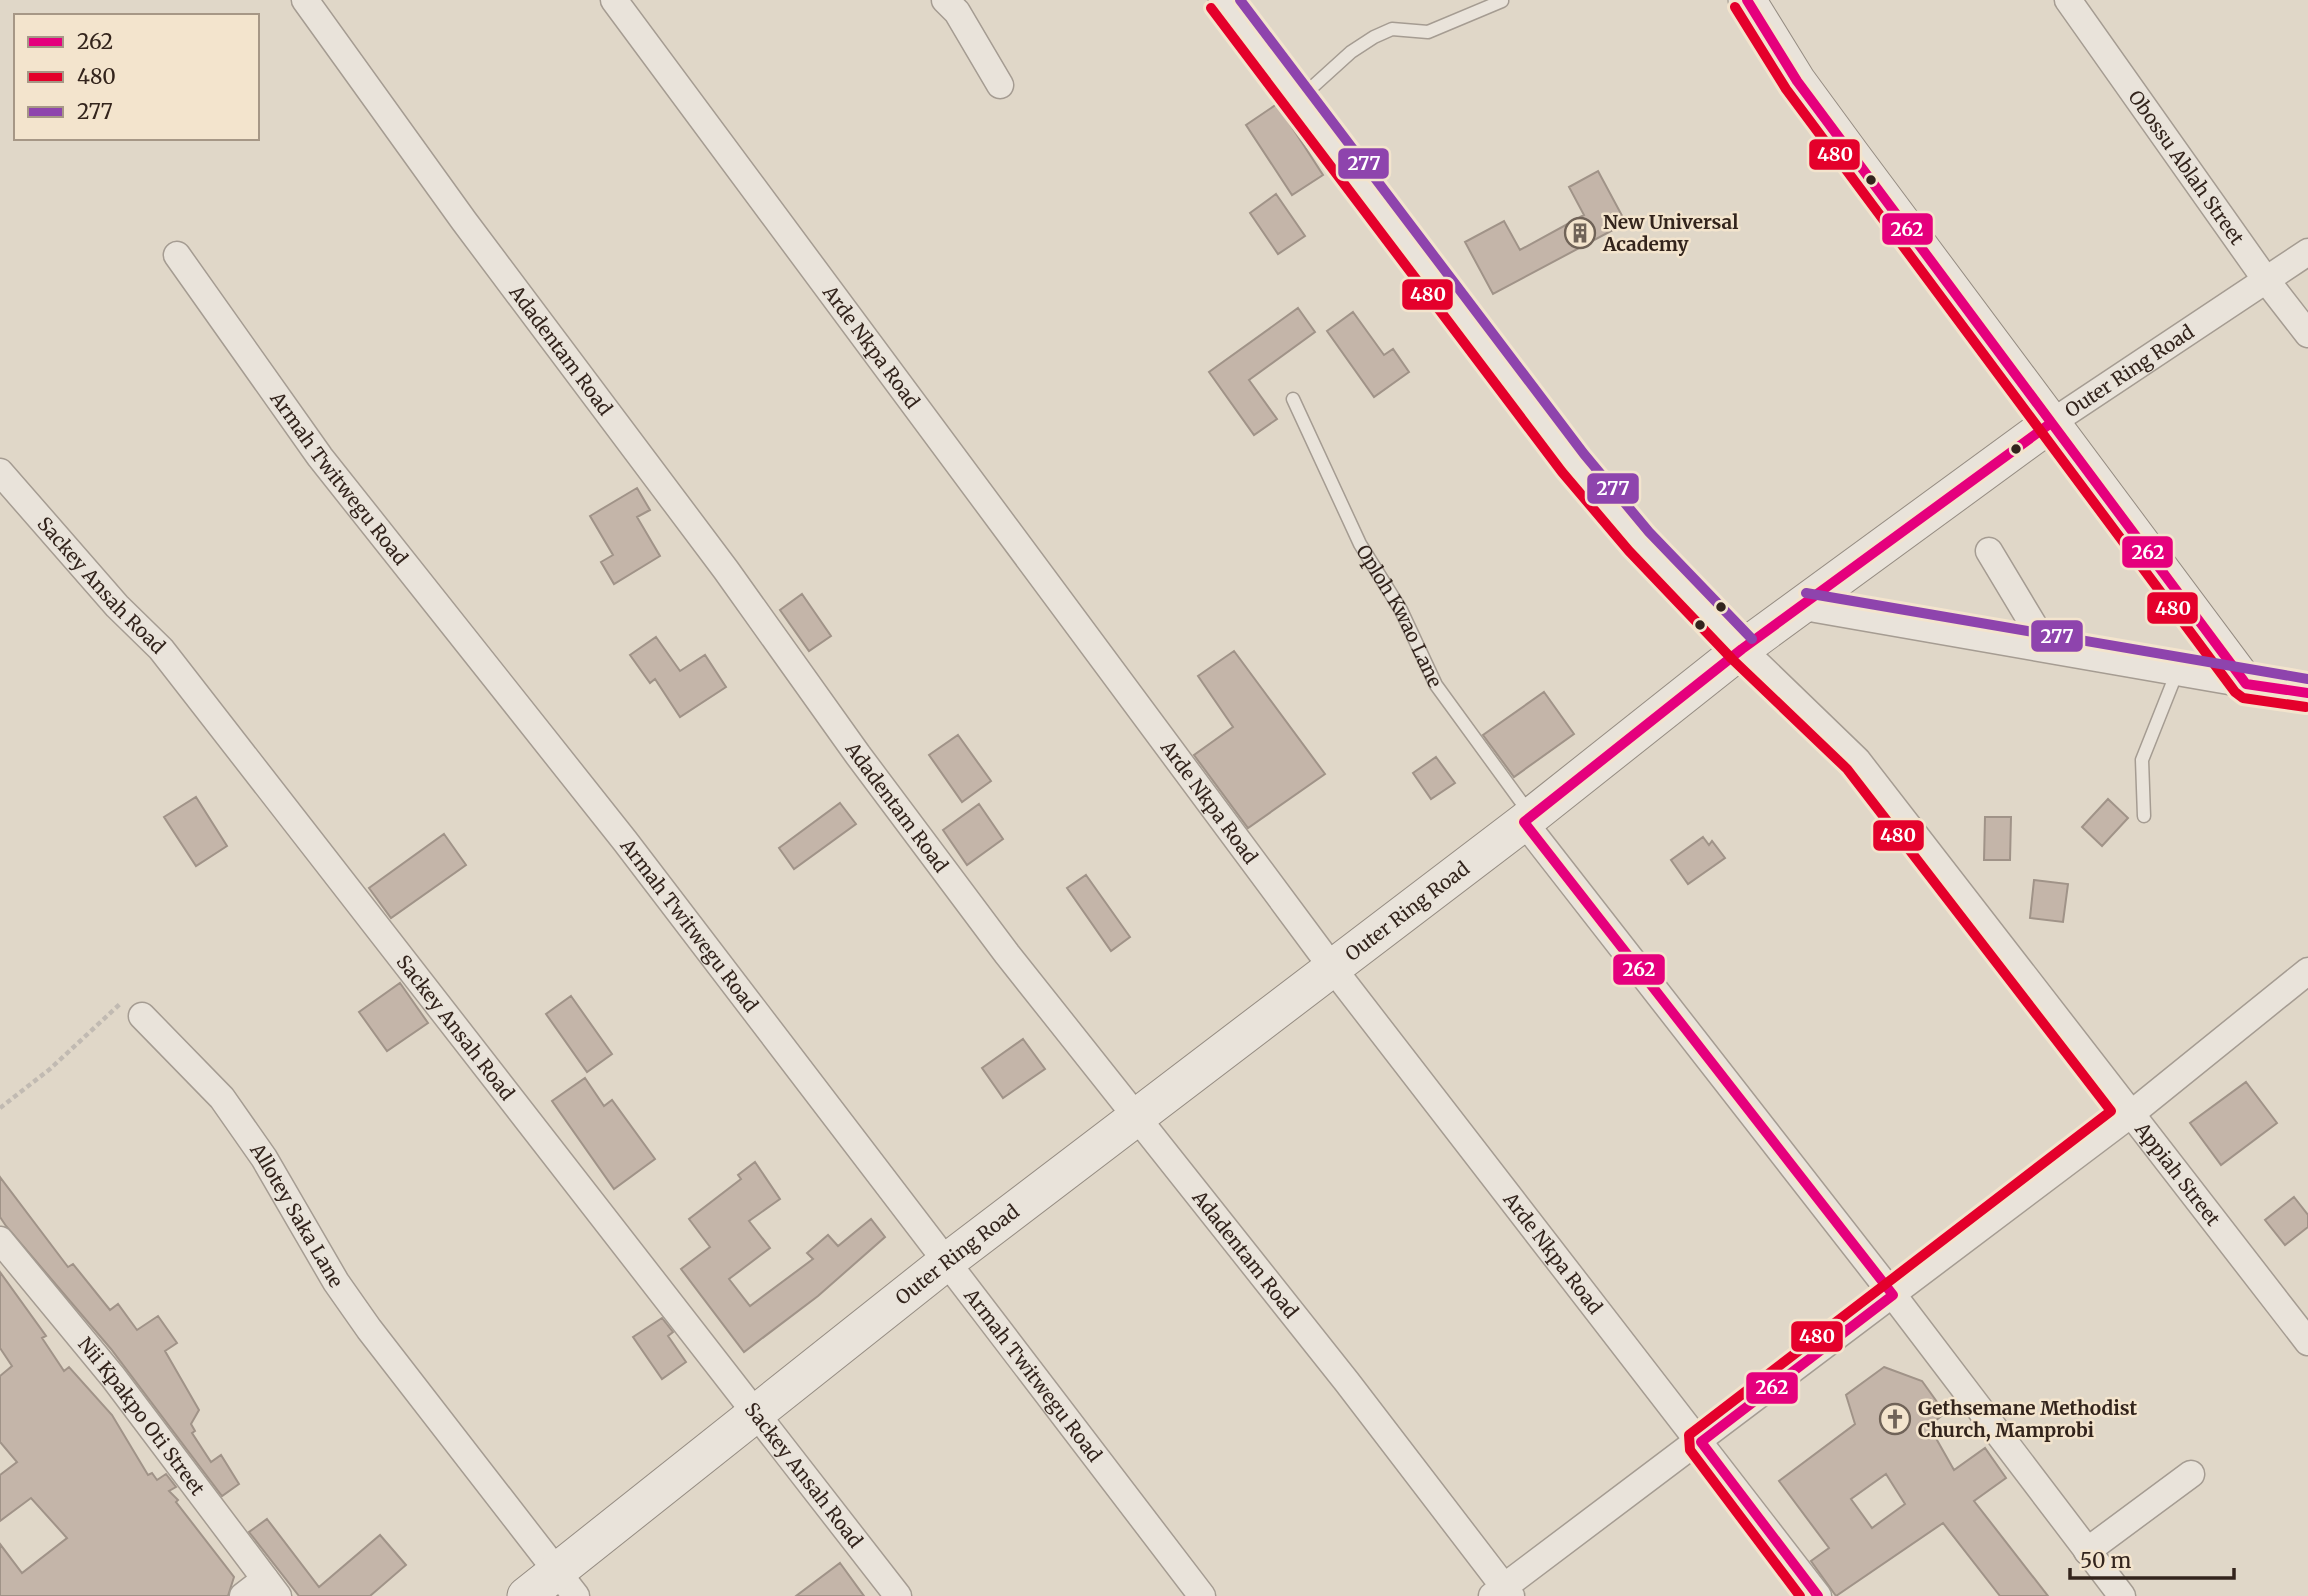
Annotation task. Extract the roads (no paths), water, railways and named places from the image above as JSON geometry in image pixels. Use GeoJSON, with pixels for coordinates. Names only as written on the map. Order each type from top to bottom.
{"type":"FeatureCollection","features":[{"type":"Feature","properties":{"kind":"street","name":"Adadentam Road"},"geometry":{"type":"LineString","coordinates":[[304,0],[464,221],[726,570],[866,766],[1007,954],[1138,1116],[1502,1593]]}},
{"type":"Feature","properties":{"kind":"street","name":"Arde Nkpa Road"},"geometry":{"type":"LineString","coordinates":[[614,0],[1331,967],[1818,1596]]}},
{"type":"Feature","properties":{"kind":"street"},"geometry":{"type":"LineString","coordinates":[[945,0],[957,12],[1000,85]]}},
{"type":"Feature","properties":{"kind":"street","name":"Appiah Street"},"geometry":{"type":"LineString","coordinates":[[1222,0],[1573,463],[1639,541],[1742,649],[1857,760],[2308,1342]]}},
{"type":"Feature","properties":{"kind":"street"},"geometry":{"type":"LineString","coordinates":[[1747,0],[1821,113],[2246,684]]}},
{"type":"Feature","properties":{"kind":"street","name":"Obossu Ablah Street"},"geometry":{"type":"LineString","coordinates":[[2068,0],[2266,280],[2308,334]]}},
{"type":"Feature","properties":{"kind":"street","name":"Outer Ring Road"},"geometry":{"type":"LineString","coordinates":[[526,1596],[567,1585],[757,1413],[945,1263],[1528,819],[1742,649],[1804,607],[2052,423],[2308,252]]}},
{"type":"Feature","properties":{"kind":"street","name":"Armah Twitwegu Road"},"geometry":{"type":"LineString","coordinates":[[177,255],[320,457],[634,852],[945,1263],[1202,1596]]}},
{"type":"Feature","properties":{"kind":"street","name":"Sackey Ansah Road"},"geometry":{"type":"LineString","coordinates":[[0,472],[117,606],[161,649],[898,1596]]}},
{"type":"Feature","properties":{"kind":"street"},"geometry":{"type":"LineString","coordinates":[[1989,551],[2034,626],[2038,648]]}},
{"type":"Feature","properties":{"kind":"street"},"geometry":{"type":"LineString","coordinates":[[1804,607],[2308,693]]}},
{"type":"Feature","properties":{"kind":"street"},"geometry":{"type":"LineString","coordinates":[[1528,819],[2122,1596]]}},
{"type":"Feature","properties":{"kind":"street"},"geometry":{"type":"LineString","coordinates":[[1502,1593],[2131,1114],[2308,971]]}},
{"type":"Feature","properties":{"kind":"street","name":"Allotey Saka Lane"},"geometry":{"type":"LineString","coordinates":[[142,1016],[222,1098],[264,1158],[356,1310],[567,1585]]}},
{"type":"Feature","properties":{"kind":"street","name":"Nii Kpakpo Oti Street"},"geometry":{"type":"LineString","coordinates":[[0,1240],[113,1377],[271,1587]]}},
{"type":"Feature","properties":{"kind":"street"},"geometry":{"type":"LineString","coordinates":[[2087,1550],[2191,1474]]}},
{"type":"Feature","properties":{"kind":"street"},"geometry":{"type":"LineString","coordinates":[[243,1596],[271,1587]]}},
{"type":"Feature","properties":{"kind":"lane"},"geometry":{"type":"LineString","coordinates":[[1298,100],[1351,52],[1374,37],[1392,29],[1428,32],[1502,1]]}},
{"type":"Feature","properties":{"kind":"lane","name":"Oploh Kwao Lane"},"geometry":{"type":"LineString","coordinates":[[1293,400],[1360,544],[1401,610],[1436,685],[1528,819]]}},
{"type":"Feature","properties":{"kind":"lane"},"geometry":{"type":"LineString","coordinates":[[2144,816],[2142,760],[2177,672]]}},
{"type":"Feature","properties":{"kind":"place","name":"New Universal Academy"},"geometry":{"type":"Point","coordinates":[1580,233]}},
{"type":"Feature","properties":{"kind":"place","name":"Gethsemane Methodist Church, Mamprobi"},"geometry":{"type":"Point","coordinates":[1895,1419]}}]}
